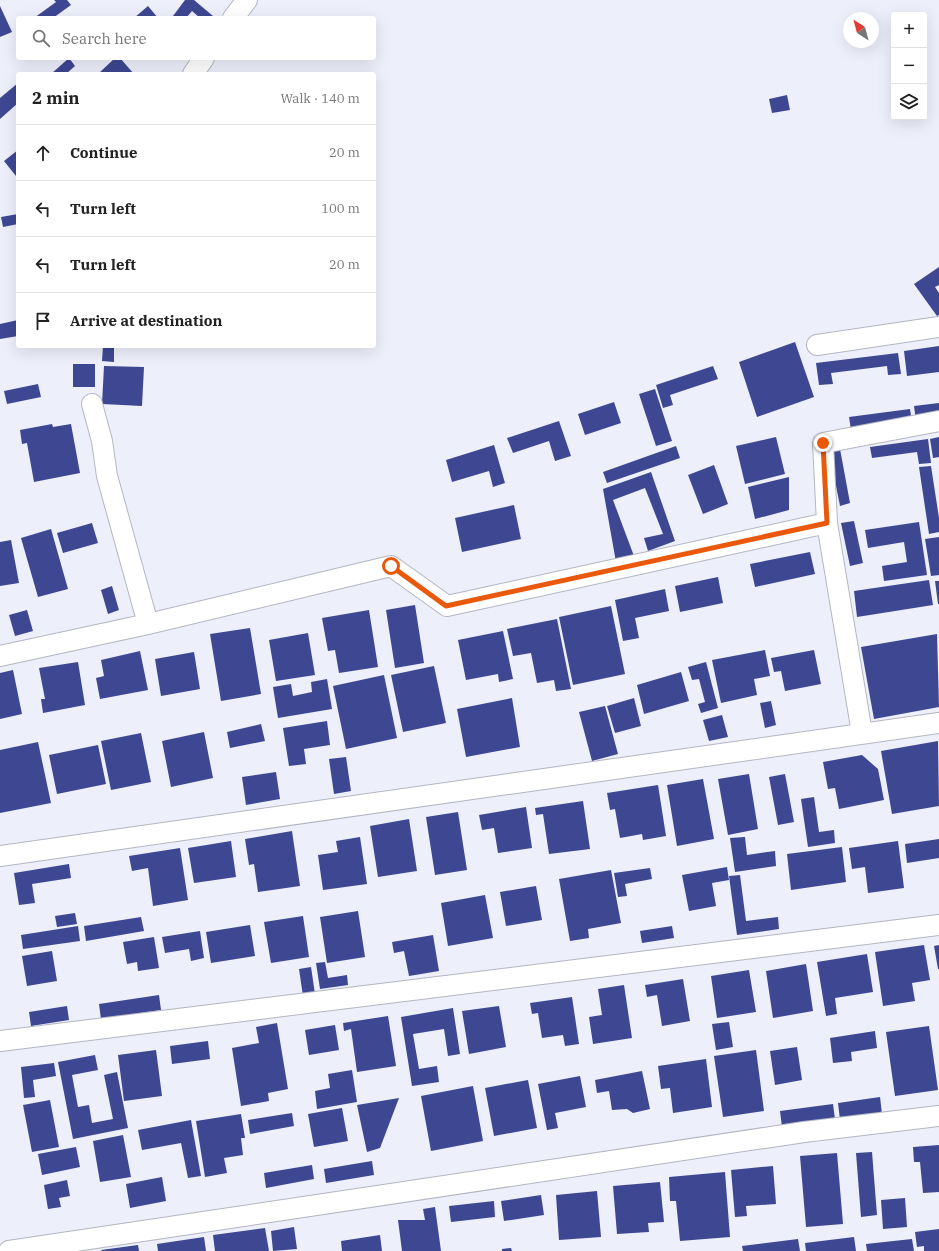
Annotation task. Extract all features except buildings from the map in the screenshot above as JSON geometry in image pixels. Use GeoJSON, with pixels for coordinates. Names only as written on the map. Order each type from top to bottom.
{"type":"FeatureCollection","features":[{"type":"Feature","properties":{"kind":"street"},"geometry":{"type":"LineString","coordinates":[[235,16],[247,0]]}},
{"type":"Feature","properties":{"kind":"street"},"geometry":{"type":"LineString","coordinates":[[194,72],[203,60]]}},
{"type":"Feature","properties":{"kind":"street"},"geometry":{"type":"LineString","coordinates":[[817,345],[939,327]]}},
{"type":"Feature","properties":{"kind":"street"},"geometry":{"type":"LineString","coordinates":[[92,404],[102,441],[107,476],[148,624]]}},
{"type":"Feature","properties":{"kind":"street"},"geometry":{"type":"LineString","coordinates":[[862,733],[827,523],[823,443],[939,421]]}},
{"type":"Feature","properties":{"kind":"street"},"geometry":{"type":"LineString","coordinates":[[0,656],[148,624],[391,566],[446,606],[827,523]]}},
{"type":"Feature","properties":{"kind":"street"},"geometry":{"type":"LineString","coordinates":[[0,856],[862,733],[939,724]]}},
{"type":"Feature","properties":{"kind":"street"},"geometry":{"type":"LineString","coordinates":[[0,1040],[939,925]]}},
{"type":"Feature","properties":{"kind":"street"},"geometry":{"type":"LineString","coordinates":[[9,1251],[804,1132],[939,1116]]}},
{"type":"Feature","properties":{"kind":"route"},"geometry":{"type":"LineString","coordinates":[[391,566],[446,606],[827,523],[823,443]]}}]}
